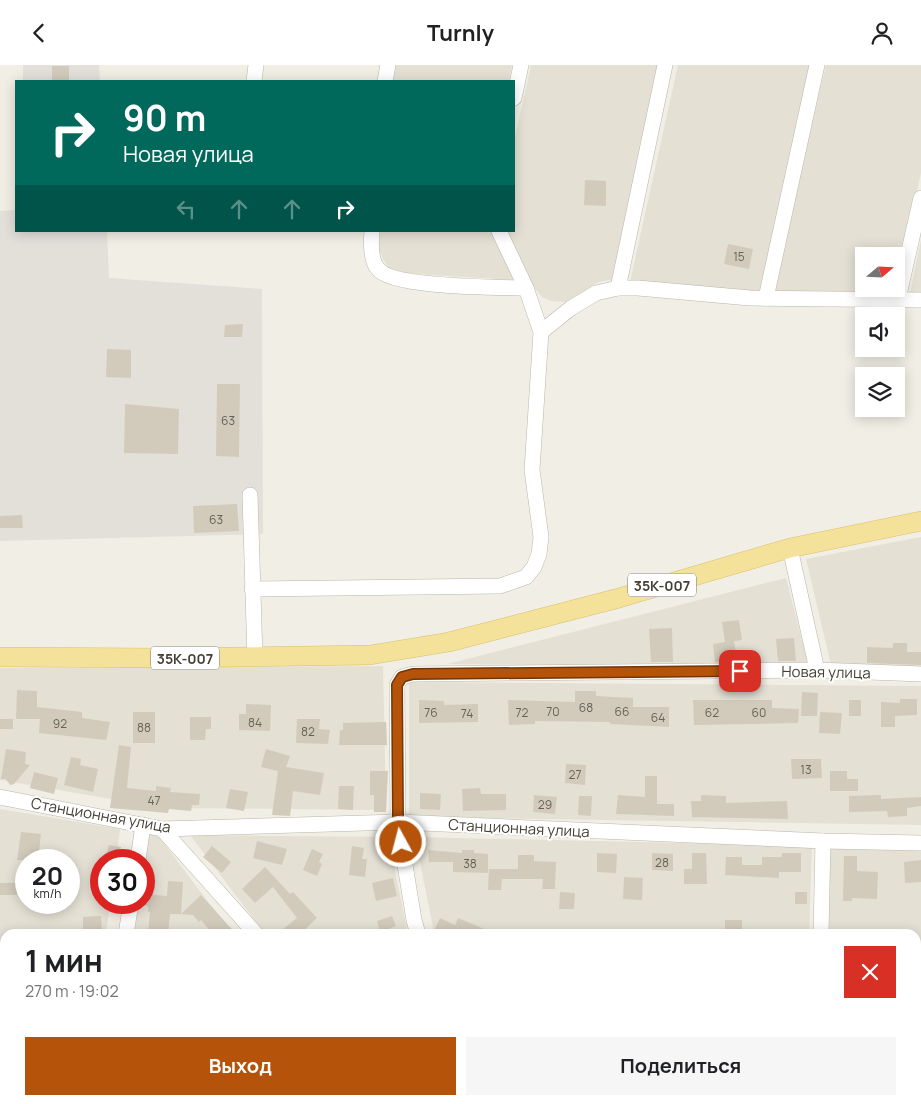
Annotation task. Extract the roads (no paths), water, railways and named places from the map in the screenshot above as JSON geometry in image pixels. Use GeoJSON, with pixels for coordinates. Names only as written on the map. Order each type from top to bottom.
{"type":"FeatureCollection","features":[{"type":"Feature","properties":{"kind":"main road","name":"35К-007"},"geometry":{"type":"LineString","coordinates":[[0,657],[255,658],[370,655],[449,642],[619,598],[790,548],[921,521]]}},
{"type":"Feature","properties":{"kind":"street"},"geometry":{"type":"LineString","coordinates":[[254,80],[256,65]]}},
{"type":"Feature","properties":{"kind":"street"},"geometry":{"type":"LineString","coordinates":[[385,80],[388,65]]}},
{"type":"Feature","properties":{"kind":"street"},"geometry":{"type":"LineString","coordinates":[[515,93],[521,65]]}},
{"type":"Feature","properties":{"kind":"street"},"geometry":{"type":"LineString","coordinates":[[618,288],[665,65]]}},
{"type":"Feature","properties":{"kind":"street"},"geometry":{"type":"LineString","coordinates":[[766,298],[816,65]]}},
{"type":"Feature","properties":{"kind":"street"},"geometry":{"type":"LineString","coordinates":[[898,299],[921,198]]}},
{"type":"Feature","properties":{"kind":"street"},"geometry":{"type":"LineString","coordinates":[[372,232],[373,257],[377,269],[386,276],[406,282],[526,288]]}},
{"type":"Feature","properties":{"kind":"street"},"geometry":{"type":"LineString","coordinates":[[252,589],[500,586],[526,577],[537,560],[541,537],[532,470],[541,332],[526,288],[499,232]]}},
{"type":"Feature","properties":{"kind":"street"},"geometry":{"type":"LineString","coordinates":[[541,332],[571,308],[596,293],[618,288],[766,298],[921,299]]}},
{"type":"Feature","properties":{"kind":"street"},"geometry":{"type":"LineString","coordinates":[[250,495],[255,658]]}},
{"type":"Feature","properties":{"kind":"street"},"geometry":{"type":"LineString","coordinates":[[790,548],[817,670]]}},
{"type":"Feature","properties":{"kind":"street","name":"Новая улица"},"geometry":{"type":"LineString","coordinates":[[398,822],[397,685],[402,677],[413,674],[817,670],[921,675]]}},
{"type":"Feature","properties":{"kind":"street","name":"Станционная улица"},"geometry":{"type":"LineString","coordinates":[[0,797],[162,829],[398,822],[823,841],[921,843]]}},
{"type":"Feature","properties":{"kind":"street"},"geometry":{"type":"LineString","coordinates":[[398,822],[417,929]]}},
{"type":"Feature","properties":{"kind":"street"},"geometry":{"type":"LineString","coordinates":[[140,849],[143,825]]}},
{"type":"Feature","properties":{"kind":"street"},"geometry":{"type":"LineString","coordinates":[[162,829],[252,929]]}},
{"type":"Feature","properties":{"kind":"street"},"geometry":{"type":"LineString","coordinates":[[821,929],[823,841]]}},
{"type":"Feature","properties":{"kind":"street"},"geometry":{"type":"LineString","coordinates":[[127,929],[129,914]]}}]}
